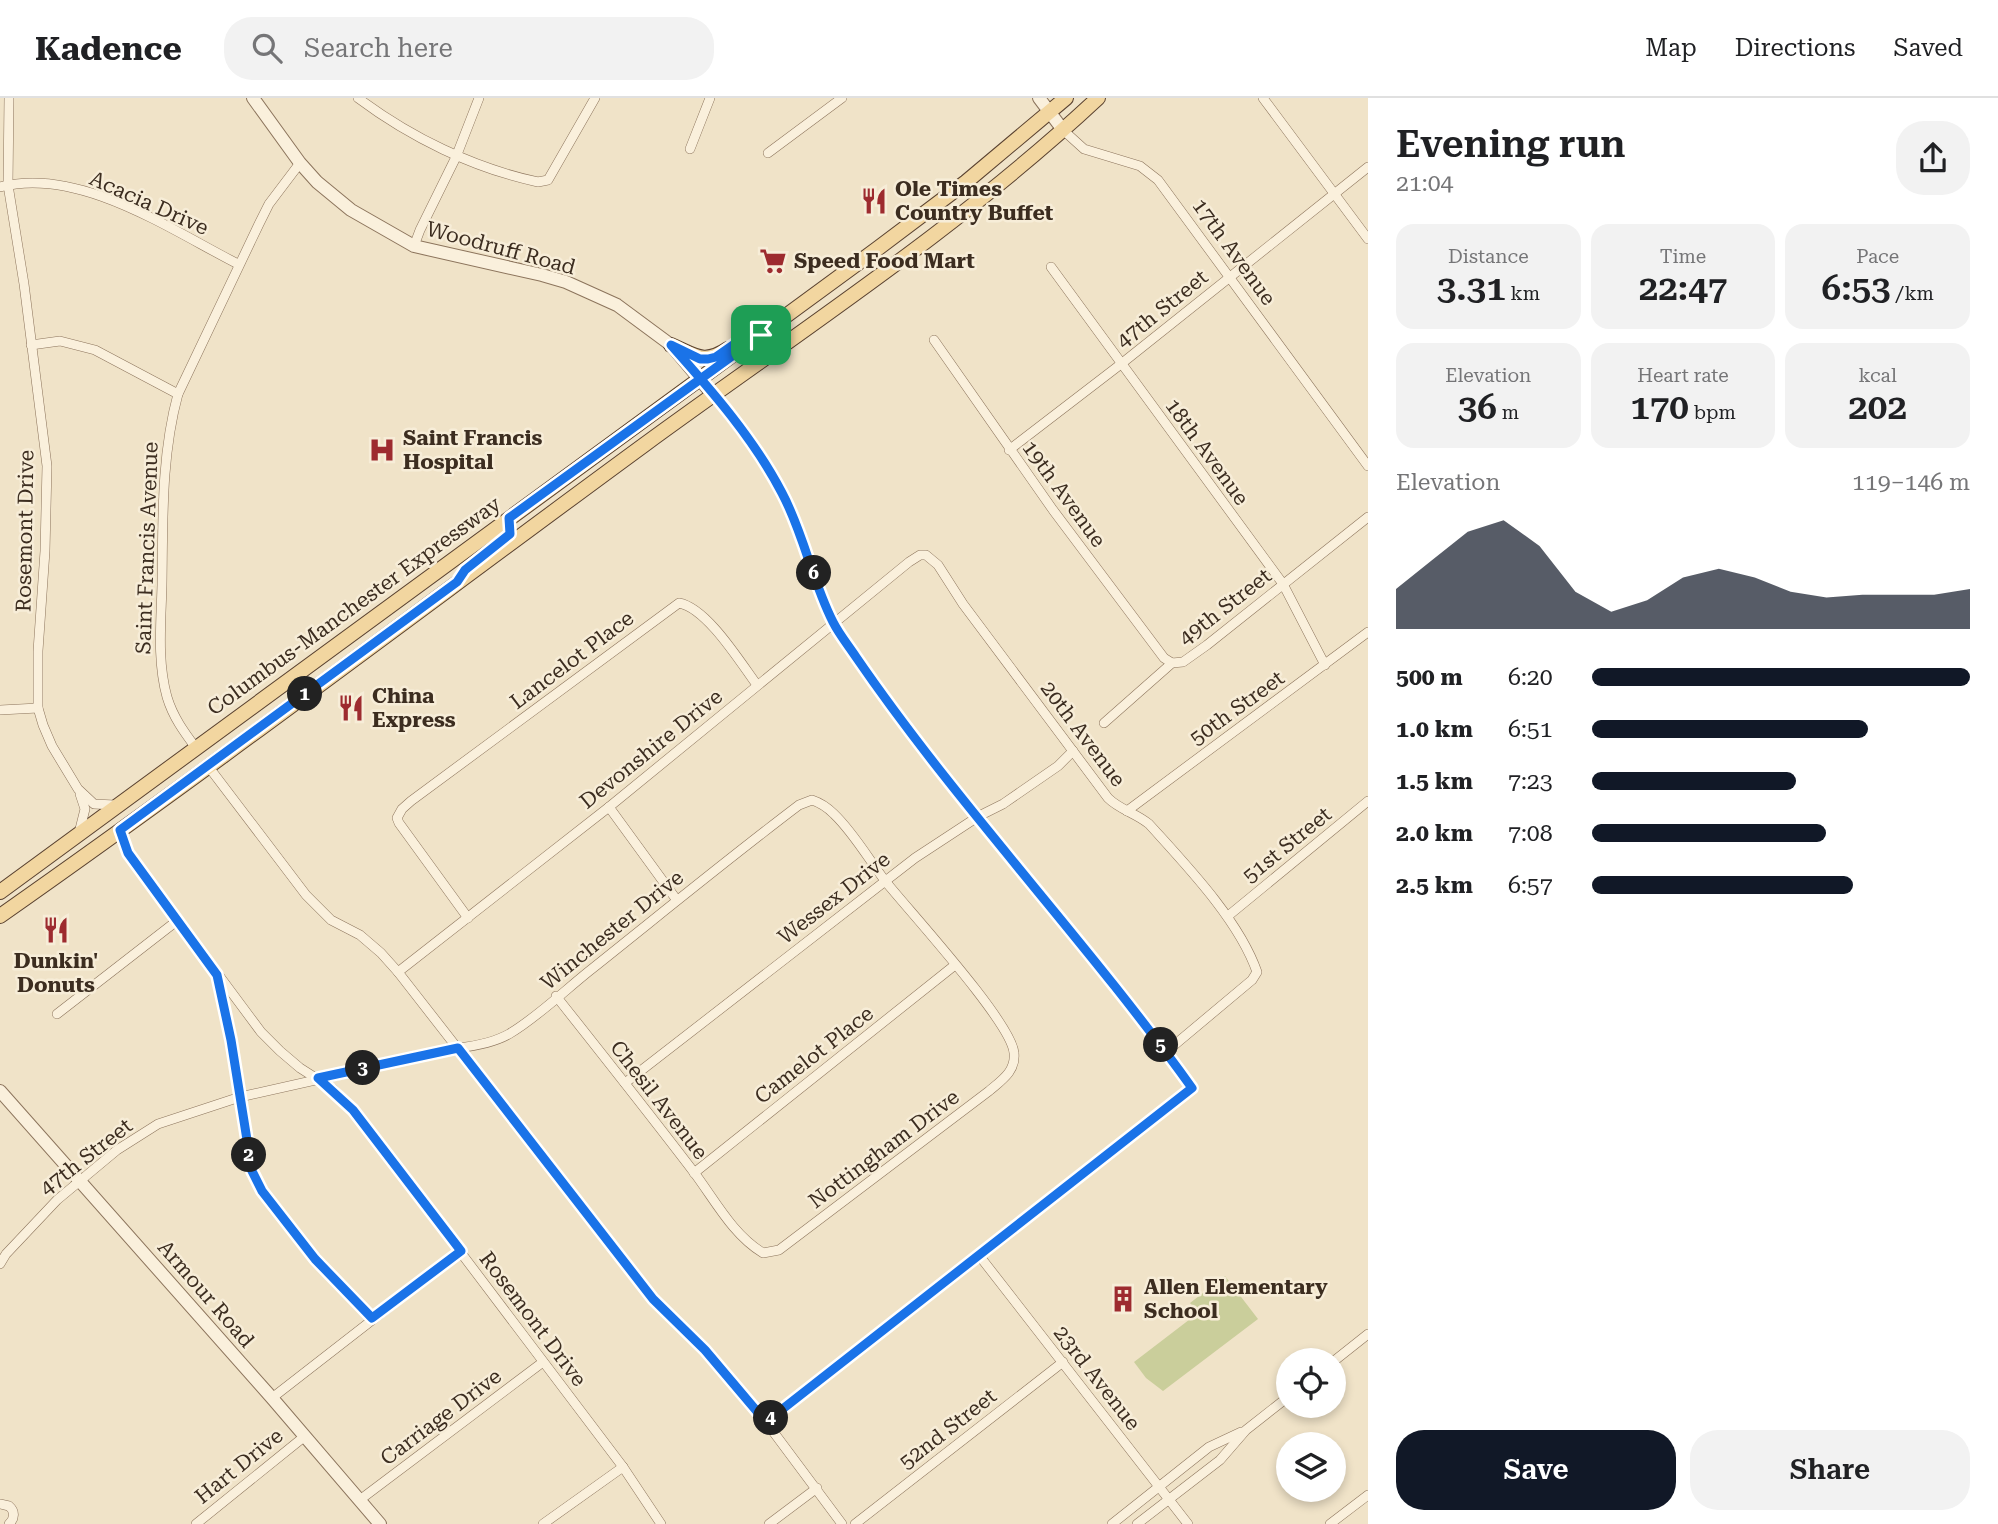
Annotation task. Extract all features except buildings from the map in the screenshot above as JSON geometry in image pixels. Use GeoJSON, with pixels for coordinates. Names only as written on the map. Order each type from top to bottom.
{"type":"FeatureCollection","features":[{"type":"Feature","properties":{"kind":"main road","name":"Columbus-Manchester Expressway"},"geometry":{"type":"LineString","coordinates":[[0,892],[761,335],[966,182],[1066,98]]}},
{"type":"Feature","properties":{"kind":"main road","name":"Columbus-Manchester Expressway"},"geometry":{"type":"LineString","coordinates":[[0,916],[887,270],[1063,130],[1098,98]]}},
{"type":"Feature","properties":{"kind":"main road"},"geometry":{"type":"LineString","coordinates":[[671,345],[700,359],[708,359],[716,357],[746,336],[761,335]]}},
{"type":"Feature","properties":{"kind":"main road"},"geometry":{"type":"LineString","coordinates":[[457,582],[465,570],[510,534],[509,518]]}},
{"type":"Feature","properties":{"kind":"street","name":"Rosemont Drive"},"geometry":{"type":"LineString","coordinates":[[9,98],[4,186],[24,284],[47,466],[45,551],[38,651],[38,708],[52,746],[78,789],[85,809],[79,833]]}},
{"type":"Feature","properties":{"kind":"street","name":"Woodruff Road"},"geometry":{"type":"LineString","coordinates":[[253,98],[300,163],[351,210],[414,246],[566,282],[617,305],[671,345],[753,445],[782,493],[802,537],[833,623],[858,660],[1166,1052]]}},
{"type":"Feature","properties":{"kind":"street"},"geometry":{"type":"LineString","coordinates":[[358,98],[377,113],[456,156],[538,182],[548,180],[595,98]]}},
{"type":"Feature","properties":{"kind":"street"},"geometry":{"type":"LineString","coordinates":[[414,246],[456,156],[479,98]]}},
{"type":"Feature","properties":{"kind":"street"},"geometry":{"type":"LineString","coordinates":[[690,149],[710,98]]}},
{"type":"Feature","properties":{"kind":"street"},"geometry":{"type":"LineString","coordinates":[[768,153],[842,98]]}},
{"type":"Feature","properties":{"kind":"street","name":"17th Avenue"},"geometry":{"type":"LineString","coordinates":[[1039,98],[1063,130],[1084,149],[1129,162],[1150,173],[1170,196],[1228,279],[1368,466]]}},
{"type":"Feature","properties":{"kind":"street"},"geometry":{"type":"LineString","coordinates":[[1264,98],[1368,239]]}},
{"type":"Feature","properties":{"kind":"street","name":"Saint Francis Avenue"},"geometry":{"type":"LineString","coordinates":[[196,748],[174,718],[162,674],[160,649],[166,448],[178,394],[238,264],[269,204],[300,163]]}},
{"type":"Feature","properties":{"kind":"street","name":"47th Street"},"geometry":{"type":"LineString","coordinates":[[1009,450],[1368,167]]}},
{"type":"Feature","properties":{"kind":"street","name":"Acacia Drive"},"geometry":{"type":"LineString","coordinates":[[4,186],[45,184],[79,189],[140,214],[238,264]]}},
{"type":"Feature","properties":{"kind":"street","name":"18th Avenue"},"geometry":{"type":"LineString","coordinates":[[1051,267],[1283,584],[1325,665]]}},
{"type":"Feature","properties":{"kind":"street","name":"19th Avenue"},"geometry":{"type":"LineString","coordinates":[[934,340],[1009,450],[1164,658],[1172,663]]}},
{"type":"Feature","properties":{"kind":"street"},"geometry":{"type":"LineString","coordinates":[[31,345],[60,341],[95,350],[178,394]]}},
{"type":"Feature","properties":{"kind":"street","name":"49th Street"},"geometry":{"type":"LineString","coordinates":[[1104,723],[1172,663],[1183,662],[1368,517]]}},
{"type":"Feature","properties":{"kind":"street","name":"Devonshire Drive"},"geometry":{"type":"LineString","coordinates":[[398,972],[608,807],[909,562],[920,555],[926,555]]}},
{"type":"Feature","properties":{"kind":"street","name":"20th Avenue"},"geometry":{"type":"LineString","coordinates":[[926,555],[939,565],[963,604],[1108,798],[1149,824],[1228,916],[1250,954],[1257,972],[1252,980],[1166,1052]]}},
{"type":"Feature","properties":{"kind":"street","name":"Lancelot Place"},"geometry":{"type":"LineString","coordinates":[[468,918],[397,818],[411,801],[679,603],[689,605],[698,612],[734,653],[757,685]]}},
{"type":"Feature","properties":{"kind":"street","name":"50th Street"},"geometry":{"type":"LineString","coordinates":[[1127,811],[1368,632]]}},
{"type":"Feature","properties":{"kind":"street"},"geometry":{"type":"LineString","coordinates":[[0,710],[38,708]]}},
{"type":"Feature","properties":{"kind":"street","name":"Wessex Drive"},"geometry":{"type":"LineString","coordinates":[[625,1083],[885,880],[979,816],[1032,785],[1073,751]]}},
{"type":"Feature","properties":{"kind":"street"},"geometry":{"type":"LineString","coordinates":[[208,766],[306,895],[331,920],[359,935],[381,953],[398,972],[653,1299],[705,1350],[766,1422],[842,1524]]}},
{"type":"Feature","properties":{"kind":"street","name":"Rosemont Drive"},"geometry":{"type":"LineString","coordinates":[[78,789],[94,804],[118,805]]}},
{"type":"Feature","properties":{"kind":"street","name":"Winchester Drive"},"geometry":{"type":"LineString","coordinates":[[458,1048],[478,1046],[507,1035],[528,1021],[676,899],[799,805],[812,800],[824,804],[836,815],[1000,1023]]}},
{"type":"Feature","properties":{"kind":"street","name":"51st Street"},"geometry":{"type":"LineString","coordinates":[[1228,916],[1368,801]]}},
{"type":"Feature","properties":{"kind":"street"},"geometry":{"type":"LineString","coordinates":[[608,807],[676,899]]}},
{"type":"Feature","properties":{"kind":"street","name":"Rosemont Drive"},"geometry":{"type":"LineString","coordinates":[[120,830],[128,853],[261,1032],[280,1052],[318,1078],[353,1110],[623,1467],[661,1524]]}},
{"type":"Feature","properties":{"kind":"street","name":"Rosemont Drive"},"geometry":{"type":"LineString","coordinates":[[106,840],[128,853]]}},
{"type":"Feature","properties":{"kind":"street"},"geometry":{"type":"LineString","coordinates":[[57,1014],[178,920]]}},
{"type":"Feature","properties":{"kind":"street","name":"Camelot Place"},"geometry":{"type":"LineString","coordinates":[[694,1173],[956,965]]}},
{"type":"Feature","properties":{"kind":"street"},"geometry":{"type":"LineString","coordinates":[[217,975],[252,1171],[262,1191],[315,1259],[372,1318]]}},
{"type":"Feature","properties":{"kind":"street","name":"Chesil Avenue"},"geometry":{"type":"LineString","coordinates":[[556,996],[733,1226]]}},
{"type":"Feature","properties":{"kind":"street","name":"Nottingham Drive"},"geometry":{"type":"LineString","coordinates":[[733,1226],[749,1245],[763,1253],[779,1250],[913,1149],[1005,1077],[1014,1064],[1014,1050],[1000,1023]]}},
{"type":"Feature","properties":{"kind":"street","name":"47th Street"},"geometry":{"type":"LineString","coordinates":[[0,1264],[57,1200],[117,1150],[158,1124],[240,1097],[458,1048]]}},
{"type":"Feature","properties":{"kind":"street"},"geometry":{"type":"LineString","coordinates":[[766,1422],[1192,1088],[1166,1052]]}},
{"type":"Feature","properties":{"kind":"street","name":"Armour Road"},"geometry":{"type":"LineString","coordinates":[[0,1091],[82,1181],[380,1524]]}},
{"type":"Feature","properties":{"kind":"street"},"geometry":{"type":"LineString","coordinates":[[272,1398],[461,1251]]}},
{"type":"Feature","properties":{"kind":"street","name":"23rd Avenue"},"geometry":{"type":"LineString","coordinates":[[978,1254],[1188,1524]]}},
{"type":"Feature","properties":{"kind":"street"},"geometry":{"type":"LineString","coordinates":[[1346,1351],[1368,1334]]}},
{"type":"Feature","properties":{"kind":"street","name":"Carriage Drive"},"geometry":{"type":"LineString","coordinates":[[361,1499],[543,1362]]}},
{"type":"Feature","properties":{"kind":"street","name":"52nd Street"},"geometry":{"type":"LineString","coordinates":[[855,1524],[1063,1362]]}},
{"type":"Feature","properties":{"kind":"street"},"geometry":{"type":"LineString","coordinates":[[1137,1524],[1220,1460],[1246,1430],[1276,1406]]}},
{"type":"Feature","properties":{"kind":"street"},"geometry":{"type":"LineString","coordinates":[[1112,1524],[1209,1447],[1246,1430]]}},
{"type":"Feature","properties":{"kind":"street","name":"Hart Drive"},"geometry":{"type":"LineString","coordinates":[[196,1524],[305,1436]]}},
{"type":"Feature","properties":{"kind":"street"},"geometry":{"type":"LineString","coordinates":[[543,1524],[623,1467]]}},
{"type":"Feature","properties":{"kind":"street"},"geometry":{"type":"LineString","coordinates":[[769,1524],[817,1488]]}},
{"type":"Feature","properties":{"kind":"street"},"geometry":{"type":"LineString","coordinates":[[1330,1524],[1368,1495]]}},
{"type":"Feature","properties":{"kind":"street"},"geometry":{"type":"LineString","coordinates":[[0,1504],[9,1506],[13,1511],[9,1524]]}},
{"type":"Feature","properties":{"kind":"green space"},"geometry":{"type":"Polygon","coordinates":[[[1225,1276],[1258,1319],[1163,1391],[1146,1378],[1134,1362],[1198,1313],[1190,1303],[1225,1276]]]}},
{"type":"Feature","properties":{"kind":"place","name":"Ole Times Country Buffet"},"geometry":{"type":"Point","coordinates":[874,201]}},
{"type":"Feature","properties":{"kind":"place","name":"Speed Food Mart"},"geometry":{"type":"Point","coordinates":[773,261]}},
{"type":"Feature","properties":{"kind":"place","name":"Saint Francis Hospital"},"geometry":{"type":"Point","coordinates":[382,450]}},
{"type":"Feature","properties":{"kind":"place","name":"China Express"},"geometry":{"type":"Point","coordinates":[351,708]}},
{"type":"Feature","properties":{"kind":"place","name":"Dunkin' Donuts"},"geometry":{"type":"Point","coordinates":[56,930]}},
{"type":"Feature","properties":{"kind":"place","name":"Allen Elementary School"},"geometry":{"type":"Point","coordinates":[1123,1299]}},
{"type":"Feature","properties":{"kind":"route"},"geometry":{"type":"LineString","coordinates":[[761,335],[700,379],[509,518],[510,534],[465,570],[457,582],[120,830],[128,853],[217,975],[231,1040],[252,1171],[262,1191],[315,1259],[372,1318],[461,1251],[353,1110],[318,1078],[458,1048],[653,1299],[705,1350],[766,1422],[1192,1088],[952,784],[858,660],[833,623],[800,531],[769,470],[753,445],[700,379],[693,370],[671,345],[700,359],[708,359],[716,357],[746,336],[761,335]]}}]}
